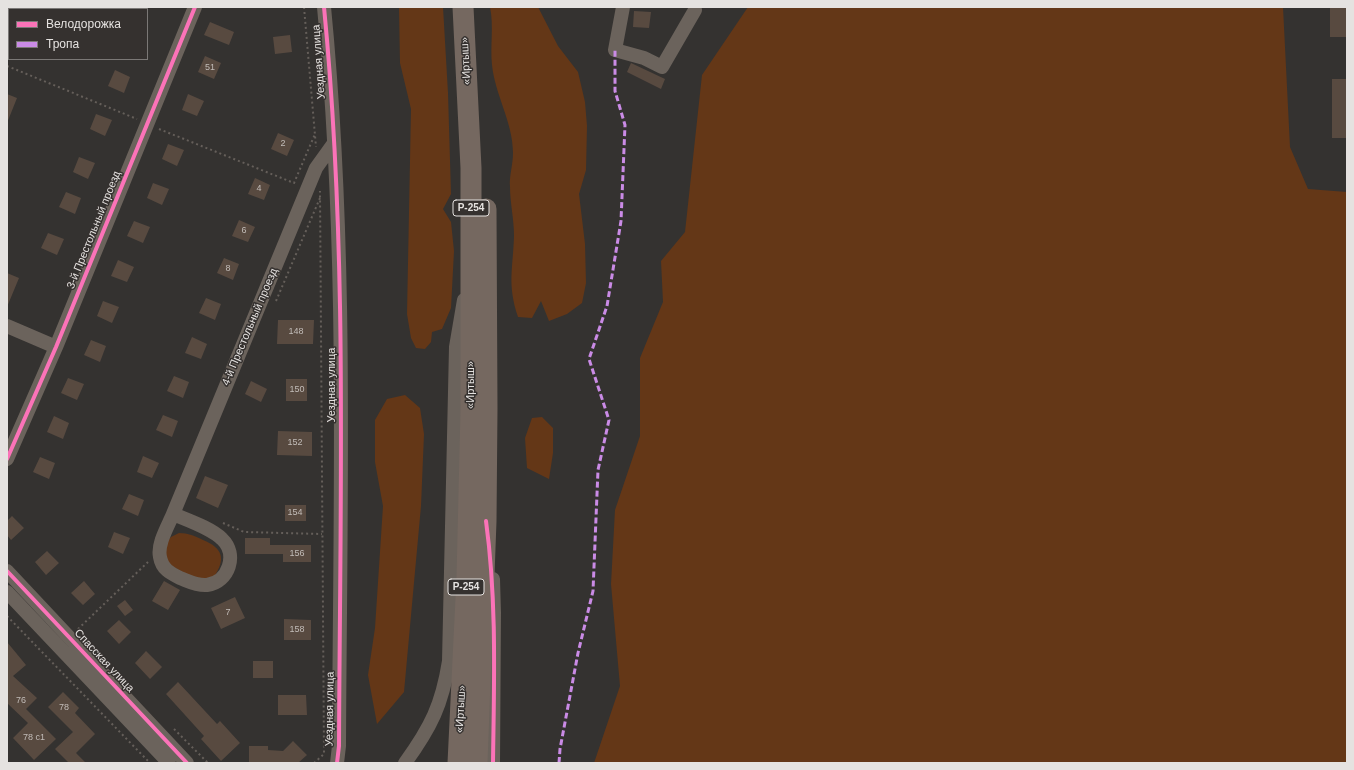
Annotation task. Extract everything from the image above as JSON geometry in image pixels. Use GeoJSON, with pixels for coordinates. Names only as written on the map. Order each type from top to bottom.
{"type":"FeatureCollection","features":[{"type":"Feature","properties":{"kind":"highway","name":"«Иртыш»"},"geometry":{"type":"LineString","coordinates":[[458,763],[467,577],[471,410],[471,168],[463,7]]}},
{"type":"Feature","properties":{"kind":"highway","name":"«Иртыш»"},"geometry":{"type":"LineString","coordinates":[[477,7],[486,169],[487,409],[486,521],[477,763]]}},
{"type":"Feature","properties":{"kind":"street","name":"3-й Престольный проезд"},"geometry":{"type":"LineString","coordinates":[[7,460],[56,347],[195,7]]}},
{"type":"Feature","properties":{"kind":"street","name":"Уездная улица"},"geometry":{"type":"LineString","coordinates":[[324,7],[338,197],[342,369],[339,746],[337,763]]}},
{"type":"Feature","properties":{"kind":"street"},"geometry":{"type":"LineString","coordinates":[[623,7],[615,50],[644,58],[662,67],[696,10]]}},
{"type":"Feature","properties":{"kind":"street","name":"4-й Престольный проезд"},"geometry":{"type":"LineString","coordinates":[[159,556],[160,545],[316,168],[334,143]]}},
{"type":"Feature","properties":{"kind":"street"},"geometry":{"type":"LineString","coordinates":[[405,763],[420,743],[438,709],[445,688],[449,661],[456,347],[472,258]]}},
{"type":"Feature","properties":{"kind":"street"},"geometry":{"type":"LineString","coordinates":[[7,326],[56,347]]}},
{"type":"Feature","properties":{"kind":"street"},"geometry":{"type":"LineString","coordinates":[[159,556],[162,566],[168,572],[196,584],[206,585],[216,582],[224,576],[230,566],[231,556],[228,546],[221,538],[173,514]]}},
{"type":"Feature","properties":{"kind":"street"},"geometry":{"type":"LineString","coordinates":[[486,521],[492,565],[494,613],[493,763]]}},
{"type":"Feature","properties":{"kind":"street","name":"Спасская улица"},"geometry":{"type":"LineString","coordinates":[[7,571],[187,763]]}},
{"type":"Feature","properties":{"kind":"street","name":"Спасская улица"},"geometry":{"type":"LineString","coordinates":[[7,592],[169,763]]}},
{"type":"Feature","properties":{"kind":"path"},"geometry":{"type":"LineString","coordinates":[[304,7],[316,133],[316,168],[321,197],[324,754],[314,763]]}},
{"type":"Feature","properties":{"kind":"path"},"geometry":{"type":"LineString","coordinates":[[294,183],[316,133]]}},
{"type":"Feature","properties":{"kind":"path"},"geometry":{"type":"LineString","coordinates":[[274,305],[321,197]]}},
{"type":"Feature","properties":{"kind":"path"},"geometry":{"type":"LineString","coordinates":[[223,522],[244,532],[322,534]]}},
{"type":"Feature","properties":{"kind":"path"},"geometry":{"type":"LineString","coordinates":[[78,629],[149,560],[159,556]]}},
{"type":"Feature","properties":{"kind":"path"},"geometry":{"type":"LineString","coordinates":[[7,616],[150,763]]}},
{"type":"Feature","properties":{"kind":"shaded area"},"geometry":{"type":"Polygon","coordinates":[[[399,7],[443,7],[448,93],[451,194],[443,209],[451,222],[454,251],[451,308],[442,329],[432,332],[431,342],[425,349],[416,348],[411,338],[407,314],[411,109],[400,63],[399,7]]]}},
{"type":"Feature","properties":{"kind":"shaded area"},"geometry":{"type":"Polygon","coordinates":[[[490,7],[538,7],[558,46],[578,72],[585,102],[587,126],[586,170],[579,194],[585,244],[586,283],[582,303],[567,314],[549,321],[541,301],[532,318],[518,317],[513,295],[512,276],[514,236],[510,183],[513,153],[510,130],[492,65],[492,21],[490,7]]]}},
{"type":"Feature","properties":{"kind":"shaded area"},"geometry":{"type":"Polygon","coordinates":[[[748,7],[1283,7],[1290,147],[1308,189],[1347,192],[1347,763],[594,763],[620,686],[611,584],[615,510],[640,436],[640,358],[663,302],[661,261],[685,232],[702,75],[748,7]]]}},
{"type":"Feature","properties":{"kind":"shaded area"},"geometry":{"type":"Polygon","coordinates":[[[405,395],[420,408],[424,434],[421,506],[404,692],[377,724],[368,675],[375,628],[383,506],[375,462],[375,420],[387,399],[405,395]]]}},
{"type":"Feature","properties":{"kind":"shaded area"},"geometry":{"type":"Polygon","coordinates":[[[542,417],[553,428],[553,453],[549,479],[527,468],[525,438],[532,418],[542,417]]]}},
{"type":"Feature","properties":{"kind":"shaded area"},"geometry":{"type":"Polygon","coordinates":[[[179,533],[197,537],[210,543],[218,550],[221,559],[218,571],[214,577],[197,580],[166,563],[165,544],[171,537],[179,533]]]}},
{"type":"Feature","properties":{"kind":"building"},"geometry":{"type":"Polygon","coordinates":[[[1330,7],[1347,7],[1347,37],[1330,37],[1330,7]]]}},
{"type":"Feature","properties":{"kind":"building"},"geometry":{"type":"Polygon","coordinates":[[[634,11],[651,12],[649,28],[633,27],[634,11]]]}},
{"type":"Feature","properties":{"kind":"building"},"geometry":{"type":"Polygon","coordinates":[[[210,22],[234,32],[229,45],[204,35],[210,22]]]}},
{"type":"Feature","properties":{"kind":"building"},"geometry":{"type":"Polygon","coordinates":[[[290,35],[292,52],[275,54],[273,37],[290,35]]]}},
{"type":"Feature","properties":{"kind":"building"},"geometry":{"type":"Polygon","coordinates":[[[205,56],[221,63],[214,79],[198,72],[205,56]]]}},
{"type":"Feature","properties":{"kind":"building"},"geometry":{"type":"Polygon","coordinates":[[[631,63],[665,79],[661,89],[627,72],[631,63]]]}},
{"type":"Feature","properties":{"kind":"building"},"geometry":{"type":"Polygon","coordinates":[[[115,70],[130,77],[124,93],[108,86],[115,70]]]}},
{"type":"Feature","properties":{"kind":"building"},"geometry":{"type":"Polygon","coordinates":[[[1332,79],[1347,79],[1347,138],[1332,138],[1332,79]]]}},
{"type":"Feature","properties":{"kind":"building"},"geometry":{"type":"Polygon","coordinates":[[[7,94],[17,98],[7,123],[7,94]]]}},
{"type":"Feature","properties":{"kind":"building"},"geometry":{"type":"Polygon","coordinates":[[[188,94],[204,101],[197,116],[182,110],[188,94]]]}},
{"type":"Feature","properties":{"kind":"building"},"geometry":{"type":"Polygon","coordinates":[[[96,114],[112,120],[105,136],[90,129],[96,114]]]}},
{"type":"Feature","properties":{"kind":"building"},"geometry":{"type":"Polygon","coordinates":[[[278,133],[294,140],[287,156],[271,149],[278,133]]]}},
{"type":"Feature","properties":{"kind":"building"},"geometry":{"type":"Polygon","coordinates":[[[168,144],[184,150],[177,166],[162,159],[168,144]]]}},
{"type":"Feature","properties":{"kind":"building"},"geometry":{"type":"Polygon","coordinates":[[[79,157],[95,163],[88,179],[73,172],[79,157]]]}},
{"type":"Feature","properties":{"kind":"building"},"geometry":{"type":"Polygon","coordinates":[[[255,178],[270,185],[264,200],[248,194],[255,178]]]}},
{"type":"Feature","properties":{"kind":"building"},"geometry":{"type":"Polygon","coordinates":[[[153,183],[169,189],[162,205],[147,198],[153,183]]]}},
{"type":"Feature","properties":{"kind":"building"},"geometry":{"type":"Polygon","coordinates":[[[66,192],[81,198],[75,214],[59,207],[66,192]]]}},
{"type":"Feature","properties":{"kind":"building"},"geometry":{"type":"Polygon","coordinates":[[[239,220],[255,227],[248,242],[232,236],[239,220]]]}},
{"type":"Feature","properties":{"kind":"building"},"geometry":{"type":"Polygon","coordinates":[[[134,221],[150,227],[143,243],[127,236],[134,221]]]}},
{"type":"Feature","properties":{"kind":"building"},"geometry":{"type":"Polygon","coordinates":[[[48,233],[64,239],[57,255],[41,248],[48,233]]]}},
{"type":"Feature","properties":{"kind":"building"},"geometry":{"type":"Polygon","coordinates":[[[224,258],[239,264],[233,280],[217,273],[224,258]]]}},
{"type":"Feature","properties":{"kind":"building"},"geometry":{"type":"Polygon","coordinates":[[[118,260],[134,267],[127,282],[111,276],[118,260]]]}},
{"type":"Feature","properties":{"kind":"building"},"geometry":{"type":"Polygon","coordinates":[[[7,273],[19,278],[7,307],[7,273]]]}},
{"type":"Feature","properties":{"kind":"building"},"geometry":{"type":"Polygon","coordinates":[[[206,298],[221,304],[215,320],[199,313],[206,298]]]}},
{"type":"Feature","properties":{"kind":"building"},"geometry":{"type":"Polygon","coordinates":[[[103,301],[119,307],[112,323],[97,316],[103,301]]]}},
{"type":"Feature","properties":{"kind":"building"},"geometry":{"type":"Polygon","coordinates":[[[278,320],[314,320],[313,344],[277,344],[278,320]]]}},
{"type":"Feature","properties":{"kind":"building"},"geometry":{"type":"Polygon","coordinates":[[[192,337],[207,344],[201,359],[185,353],[192,337]]]}},
{"type":"Feature","properties":{"kind":"building"},"geometry":{"type":"Polygon","coordinates":[[[91,340],[106,346],[100,362],[84,355],[91,340]]]}},
{"type":"Feature","properties":{"kind":"building"},"geometry":{"type":"Polygon","coordinates":[[[174,376],[189,382],[183,398],[167,391],[174,376]]]}},
{"type":"Feature","properties":{"kind":"building"},"geometry":{"type":"Polygon","coordinates":[[[68,378],[84,384],[77,400],[61,393],[68,378]]]}},
{"type":"Feature","properties":{"kind":"building"},"geometry":{"type":"Polygon","coordinates":[[[286,379],[307,379],[307,401],[286,401],[286,379]]]}},
{"type":"Feature","properties":{"kind":"building"},"geometry":{"type":"Polygon","coordinates":[[[251,381],[267,389],[261,402],[245,394],[251,381]]]}},
{"type":"Feature","properties":{"kind":"building"},"geometry":{"type":"Polygon","coordinates":[[[163,415],[178,421],[172,437],[156,430],[163,415]]]}},
{"type":"Feature","properties":{"kind":"building"},"geometry":{"type":"Polygon","coordinates":[[[54,416],[69,423],[63,439],[47,432],[54,416]]]}},
{"type":"Feature","properties":{"kind":"building"},"geometry":{"type":"Polygon","coordinates":[[[278,431],[312,432],[312,456],[277,455],[278,431]]]}},
{"type":"Feature","properties":{"kind":"building"},"geometry":{"type":"Polygon","coordinates":[[[143,456],[159,463],[152,478],[137,472],[143,456]]]}},
{"type":"Feature","properties":{"kind":"building"},"geometry":{"type":"Polygon","coordinates":[[[40,457],[55,463],[49,479],[33,472],[40,457]]]}},
{"type":"Feature","properties":{"kind":"building"},"geometry":{"type":"Polygon","coordinates":[[[205,476],[228,485],[218,508],[196,498],[205,476]]]}},
{"type":"Feature","properties":{"kind":"building"},"geometry":{"type":"Polygon","coordinates":[[[129,494],[144,500],[138,516],[122,509],[129,494]]]}},
{"type":"Feature","properties":{"kind":"building"},"geometry":{"type":"Polygon","coordinates":[[[285,505],[306,505],[306,521],[285,521],[285,505]]]}},
{"type":"Feature","properties":{"kind":"building"},"geometry":{"type":"Polygon","coordinates":[[[12,516],[24,528],[11,540],[7,535],[7,521],[12,516]]]}},
{"type":"Feature","properties":{"kind":"building"},"geometry":{"type":"Polygon","coordinates":[[[114,532],[130,538],[123,554],[108,547],[114,532]]]}},
{"type":"Feature","properties":{"kind":"building"},"geometry":{"type":"Polygon","coordinates":[[[245,538],[270,538],[270,545],[311,545],[311,562],[283,562],[283,554],[245,554],[245,538]]]}},
{"type":"Feature","properties":{"kind":"building"},"geometry":{"type":"Polygon","coordinates":[[[47,551],[59,563],[46,575],[35,562],[47,551]]]}},
{"type":"Feature","properties":{"kind":"building"},"geometry":{"type":"Polygon","coordinates":[[[84,581],[95,594],[83,605],[71,593],[84,581]]]}},
{"type":"Feature","properties":{"kind":"building"},"geometry":{"type":"Polygon","coordinates":[[[164,581],[180,590],[168,610],[152,601],[164,581]]]}},
{"type":"Feature","properties":{"kind":"building"},"geometry":{"type":"Polygon","coordinates":[[[235,597],[245,618],[221,629],[211,608],[235,597]]]}},
{"type":"Feature","properties":{"kind":"building"},"geometry":{"type":"Polygon","coordinates":[[[125,600],[133,610],[125,616],[117,606],[125,600]]]}},
{"type":"Feature","properties":{"kind":"building"},"geometry":{"type":"Polygon","coordinates":[[[284,619],[311,620],[311,640],[284,640],[284,619]]]}},
{"type":"Feature","properties":{"kind":"building"},"geometry":{"type":"Polygon","coordinates":[[[119,620],[131,632],[119,644],[107,631],[119,620]]]}},
{"type":"Feature","properties":{"kind":"building"},"geometry":{"type":"Polygon","coordinates":[[[7,642],[26,665],[13,676],[37,698],[26,709],[56,739],[34,760],[13,738],[28,723],[7,703],[7,642]]]}},
{"type":"Feature","properties":{"kind":"building"},"geometry":{"type":"Polygon","coordinates":[[[146,651],[162,667],[150,679],[135,663],[146,651]]]}},
{"type":"Feature","properties":{"kind":"building"},"geometry":{"type":"Polygon","coordinates":[[[253,661],[273,661],[273,678],[253,678],[253,661]]]}},
{"type":"Feature","properties":{"kind":"building"},"geometry":{"type":"Polygon","coordinates":[[[178,682],[217,724],[220,721],[240,743],[221,761],[201,739],[204,736],[166,694],[178,682]]]}},
{"type":"Feature","properties":{"kind":"building"},"geometry":{"type":"Polygon","coordinates":[[[63,692],[79,708],[75,713],[95,734],[76,753],[86,763],[69,763],[55,749],[73,732],[48,707],[63,692]]]}},
{"type":"Feature","properties":{"kind":"building"},"geometry":{"type":"Polygon","coordinates":[[[278,695],[306,695],[307,715],[278,715],[278,695]]]}},
{"type":"Feature","properties":{"kind":"building"},"geometry":{"type":"Polygon","coordinates":[[[293,741],[307,755],[298,763],[249,763],[249,746],[268,746],[268,750],[283,751],[293,741]]]}},
{"type":"Feature","properties":{"kind":"marked path"},"geometry":{"type":"LineString","coordinates":[[559,763],[560,749],[578,653],[593,591],[598,470],[609,420],[589,359],[607,306],[621,221],[625,125],[615,91],[615,50]]}},
{"type":"Feature","properties":{"kind":"cycle path"},"geometry":{"type":"LineString","coordinates":[[7,459],[56,347],[195,7]]}},
{"type":"Feature","properties":{"kind":"cycle path"},"geometry":{"type":"LineString","coordinates":[[324,7],[332,99],[340,284],[341,468],[339,746],[337,763]]}},
{"type":"Feature","properties":{"kind":"cycle path"},"geometry":{"type":"LineString","coordinates":[[486,521],[490,551],[493,612],[493,763]]}},
{"type":"Feature","properties":{"kind":"cycle path"},"geometry":{"type":"LineString","coordinates":[[7,571],[187,763]]}}]}
